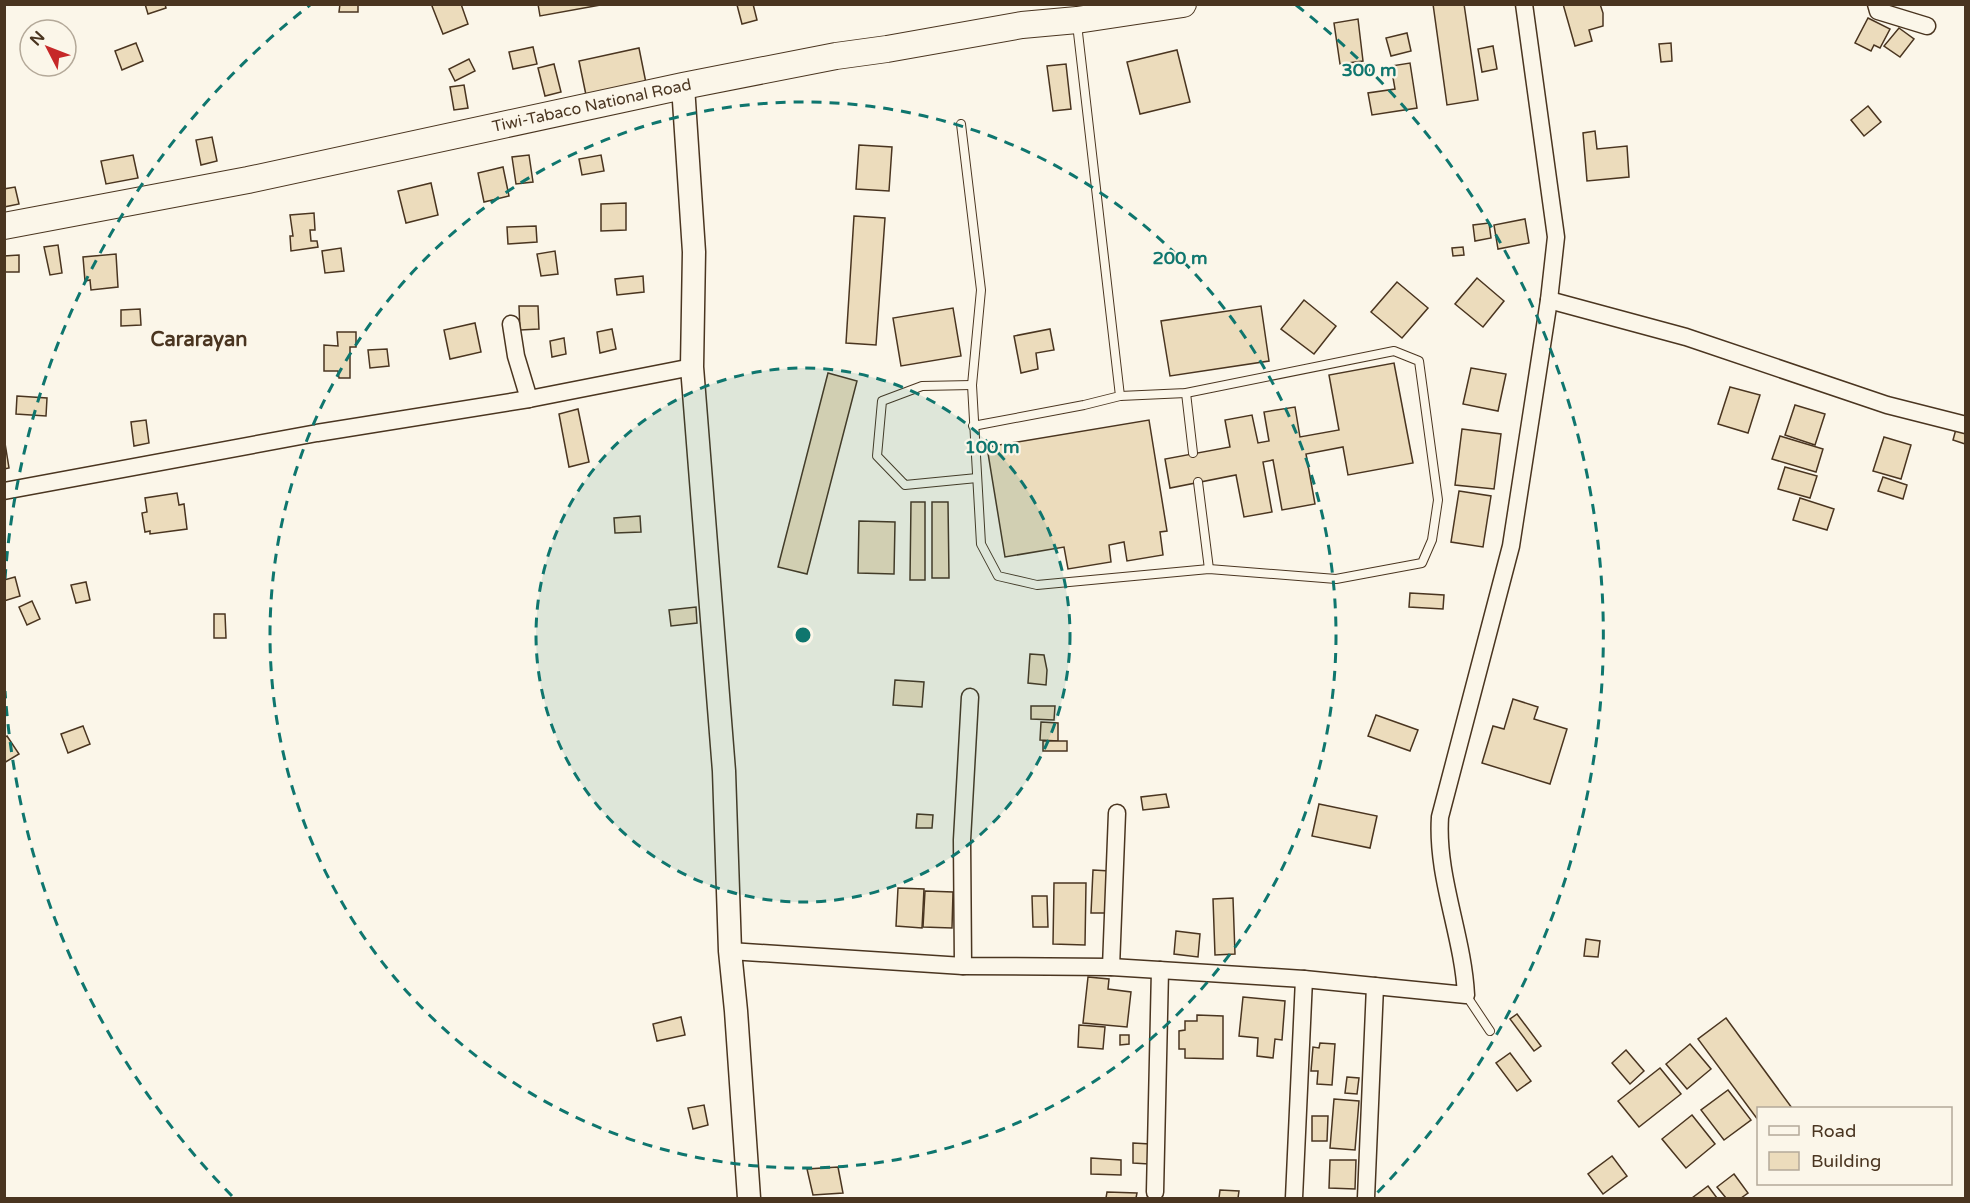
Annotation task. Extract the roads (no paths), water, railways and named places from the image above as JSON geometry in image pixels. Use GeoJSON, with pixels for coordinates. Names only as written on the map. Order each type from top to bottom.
{"type":"FeatureCollection","features":[{"type":"Feature","properties":{"kind":"main road","name":"Tiwi-Tabaco National Road"},"geometry":{"type":"LineString","coordinates":[[4,226],[248,180],[836,56],[1022,26],[1183,4]]}},
{"type":"Feature","properties":{"kind":"main road"},"geometry":{"type":"LineString","coordinates":[[682,87],[694,252],[692,367],[724,771],[730,951],[749,1198]]}},
{"type":"Feature","properties":{"kind":"street"},"geometry":{"type":"LineString","coordinates":[[730,951],[963,966],[1111,967],[1304,979],[1466,995],[1465,971],[1438,842],[1440,817],[1511,546],[1549,300],[1556,237],[1524,4]]}},
{"type":"Feature","properties":{"kind":"street"},"geometry":{"type":"LineString","coordinates":[[1876,4],[1878,11],[1928,26]]}},
{"type":"Feature","properties":{"kind":"street"},"geometry":{"type":"LineString","coordinates":[[1549,300],[1686,337],[1887,405],[1965,425]]}},
{"type":"Feature","properties":{"kind":"street"},"geometry":{"type":"LineString","coordinates":[[511,324],[516,356],[529,399]]}},
{"type":"Feature","properties":{"kind":"street"},"geometry":{"type":"LineString","coordinates":[[4,491],[317,433],[529,399],[692,367]]}},
{"type":"Feature","properties":{"kind":"street"},"geometry":{"type":"LineString","coordinates":[[963,966],[962,840],[970,697]]}},
{"type":"Feature","properties":{"kind":"street"},"geometry":{"type":"LineString","coordinates":[[1111,967],[1117,813]]}},
{"type":"Feature","properties":{"kind":"street"},"geometry":{"type":"LineString","coordinates":[[1155,1192],[1160,970]]}},
{"type":"Feature","properties":{"kind":"street"},"geometry":{"type":"LineString","coordinates":[[1294,1198],[1304,979]]}},
{"type":"Feature","properties":{"kind":"street"},"geometry":{"type":"LineString","coordinates":[[1366,1198],[1375,986]]}},
{"type":"Feature","properties":{"kind":"lane"},"geometry":{"type":"LineString","coordinates":[[1077,20],[1120,396]]}},
{"type":"Feature","properties":{"kind":"lane"},"geometry":{"type":"LineString","coordinates":[[961,124],[981,290],[972,385],[973,426],[981,544],[998,576],[1037,585],[1209,569],[1336,579],[1422,563],[1432,540],[1438,500],[1419,361],[1394,351],[1186,393],[1120,396],[973,426]]}},
{"type":"Feature","properties":{"kind":"lane"},"geometry":{"type":"LineString","coordinates":[[972,385],[922,387],[882,401],[877,456],[905,485],[977,478]]}},
{"type":"Feature","properties":{"kind":"lane"},"geometry":{"type":"LineString","coordinates":[[1186,393],[1193,453]]}},
{"type":"Feature","properties":{"kind":"lane"},"geometry":{"type":"LineString","coordinates":[[1198,482],[1209,569]]}},
{"type":"Feature","properties":{"kind":"lane"},"geometry":{"type":"LineString","coordinates":[[1466,995],[1490,1031]]}},
{"type":"Feature","properties":{"kind":"district","name":"Cararayan"},"geometry":{"type":"Point","coordinates":[199,340]}}]}
